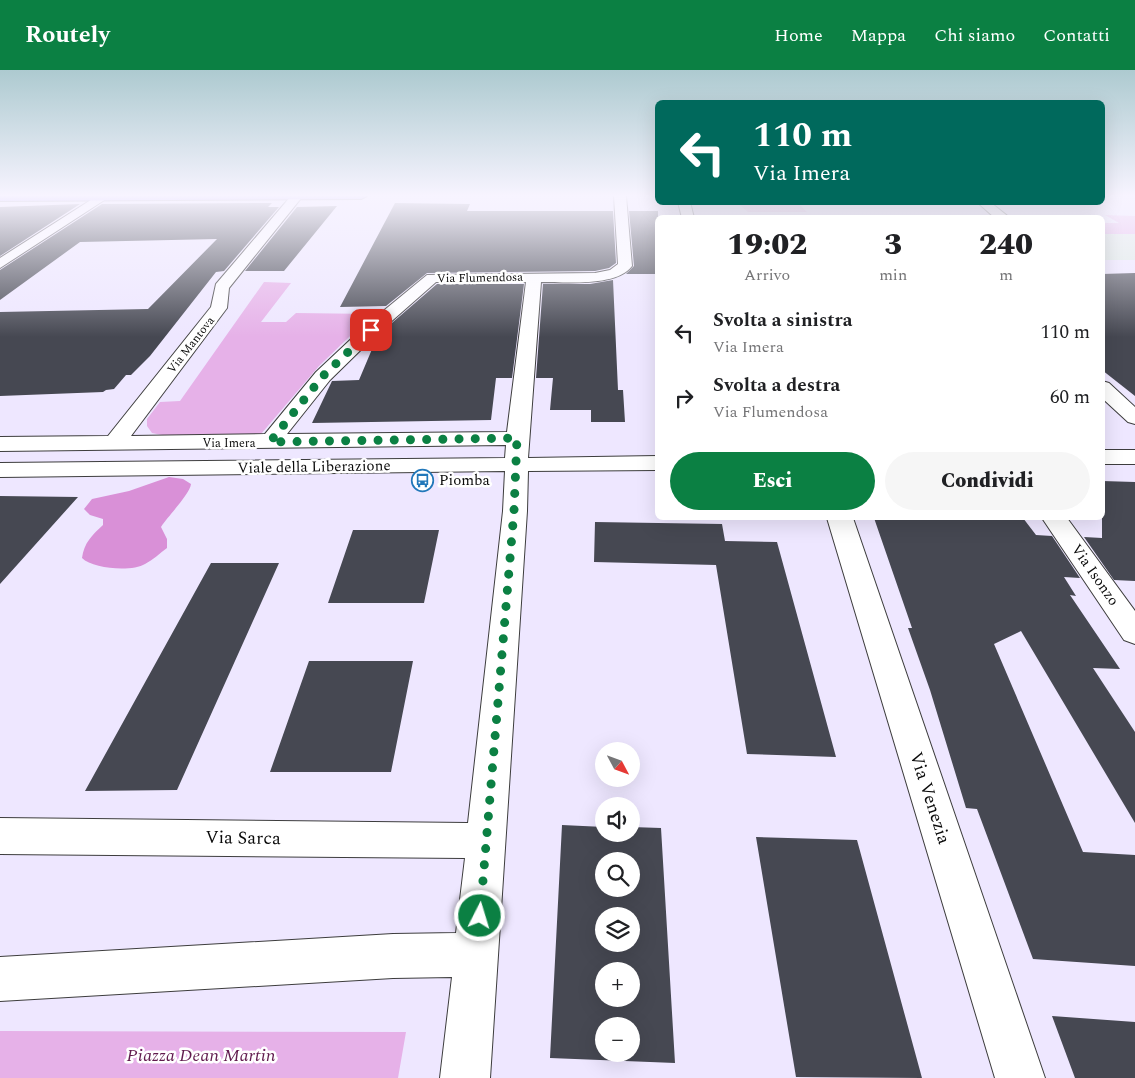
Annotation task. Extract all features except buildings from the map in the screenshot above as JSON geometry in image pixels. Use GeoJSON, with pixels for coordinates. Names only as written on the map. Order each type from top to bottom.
{"type":"FeatureCollection","features":[{"type":"Feature","properties":{"kind":"street"},"geometry":{"type":"LineString","coordinates":[[0,264],[32,243]]}},
{"type":"Feature","properties":{"kind":"street","name":"Via Mantova"},"geometry":{"type":"LineString","coordinates":[[114,443],[220,308],[221,287],[257,243]]}},
{"type":"Feature","properties":{"kind":"street","name":"Via Flumendosa"},"geometry":{"type":"LineString","coordinates":[[270,442],[323,376],[371,330],[432,278],[595,277],[622,270],[626,266],[625,243]]}},
{"type":"Feature","properties":{"kind":"street"},"geometry":{"type":"LineString","coordinates":[[465,1078],[517,452],[534,277]]}},
{"type":"Feature","properties":{"kind":"street"},"geometry":{"type":"LineString","coordinates":[[1105,390],[1135,418]]}},
{"type":"Feature","properties":{"kind":"street","name":"Via Imera"},"geometry":{"type":"LineString","coordinates":[[0,444],[270,442],[517,452]]}},
{"type":"Feature","properties":{"kind":"street","name":"Viale della Liberazione"},"geometry":{"type":"LineString","coordinates":[[0,470],[517,452],[655,463]]}},
{"type":"Feature","properties":{"kind":"street"},"geometry":{"type":"LineString","coordinates":[[1105,457],[1135,457]]}},
{"type":"Feature","properties":{"kind":"street","name":"Via Venezia"},"geometry":{"type":"LineString","coordinates":[[841,520],[1020,1078]]}},
{"type":"Feature","properties":{"kind":"street","name":"Via Isonzo"},"geometry":{"type":"LineString","coordinates":[[1056,520],[1135,633]]}},
{"type":"Feature","properties":{"kind":"street","name":"Via Sarca"},"geometry":{"type":"LineString","coordinates":[[0,836],[486,841]]}},
{"type":"Feature","properties":{"kind":"street"},"geometry":{"type":"LineString","coordinates":[[0,979],[393,956],[476,954]]}},
{"type":"Feature","properties":{"kind":"shaded area"},"geometry":{"type":"Polygon","coordinates":[[[1105,243],[1135,243],[1135,260],[1105,260],[1105,243]]]}},
{"type":"Feature","properties":{"kind":"shaded area"},"geometry":{"type":"Polygon","coordinates":[[[169,477],[183,479],[191,484],[183,499],[161,527],[167,539],[167,548],[148,562],[131,568],[103,567],[87,562],[82,558],[89,540],[103,525],[103,519],[90,515],[84,509],[92,499],[129,491],[169,477]]]}},
{"type":"Feature","properties":{"kind":"green space"},"geometry":{"type":"Polygon","coordinates":[[[264,282],[291,283],[261,322],[286,322],[296,313],[373,314],[319,366],[261,434],[167,436],[152,433],[147,426],[147,419],[160,402],[180,401],[264,282]]]}},
{"type":"Feature","properties":{"kind":"green space","name":"Piazza Dean Martin"},"geometry":{"type":"Polygon","coordinates":[[[0,1031],[406,1032],[398,1078],[0,1078],[0,1031]]]}},
{"type":"Feature","properties":{"kind":"place","name":"Piomba"},"geometry":{"type":"Point","coordinates":[423,480]}},
{"type":"Feature","properties":{"kind":"route"},"geometry":{"type":"LineString","coordinates":[[371,330],[323,376],[270,442],[517,438],[518,465],[480,916]]}}]}
